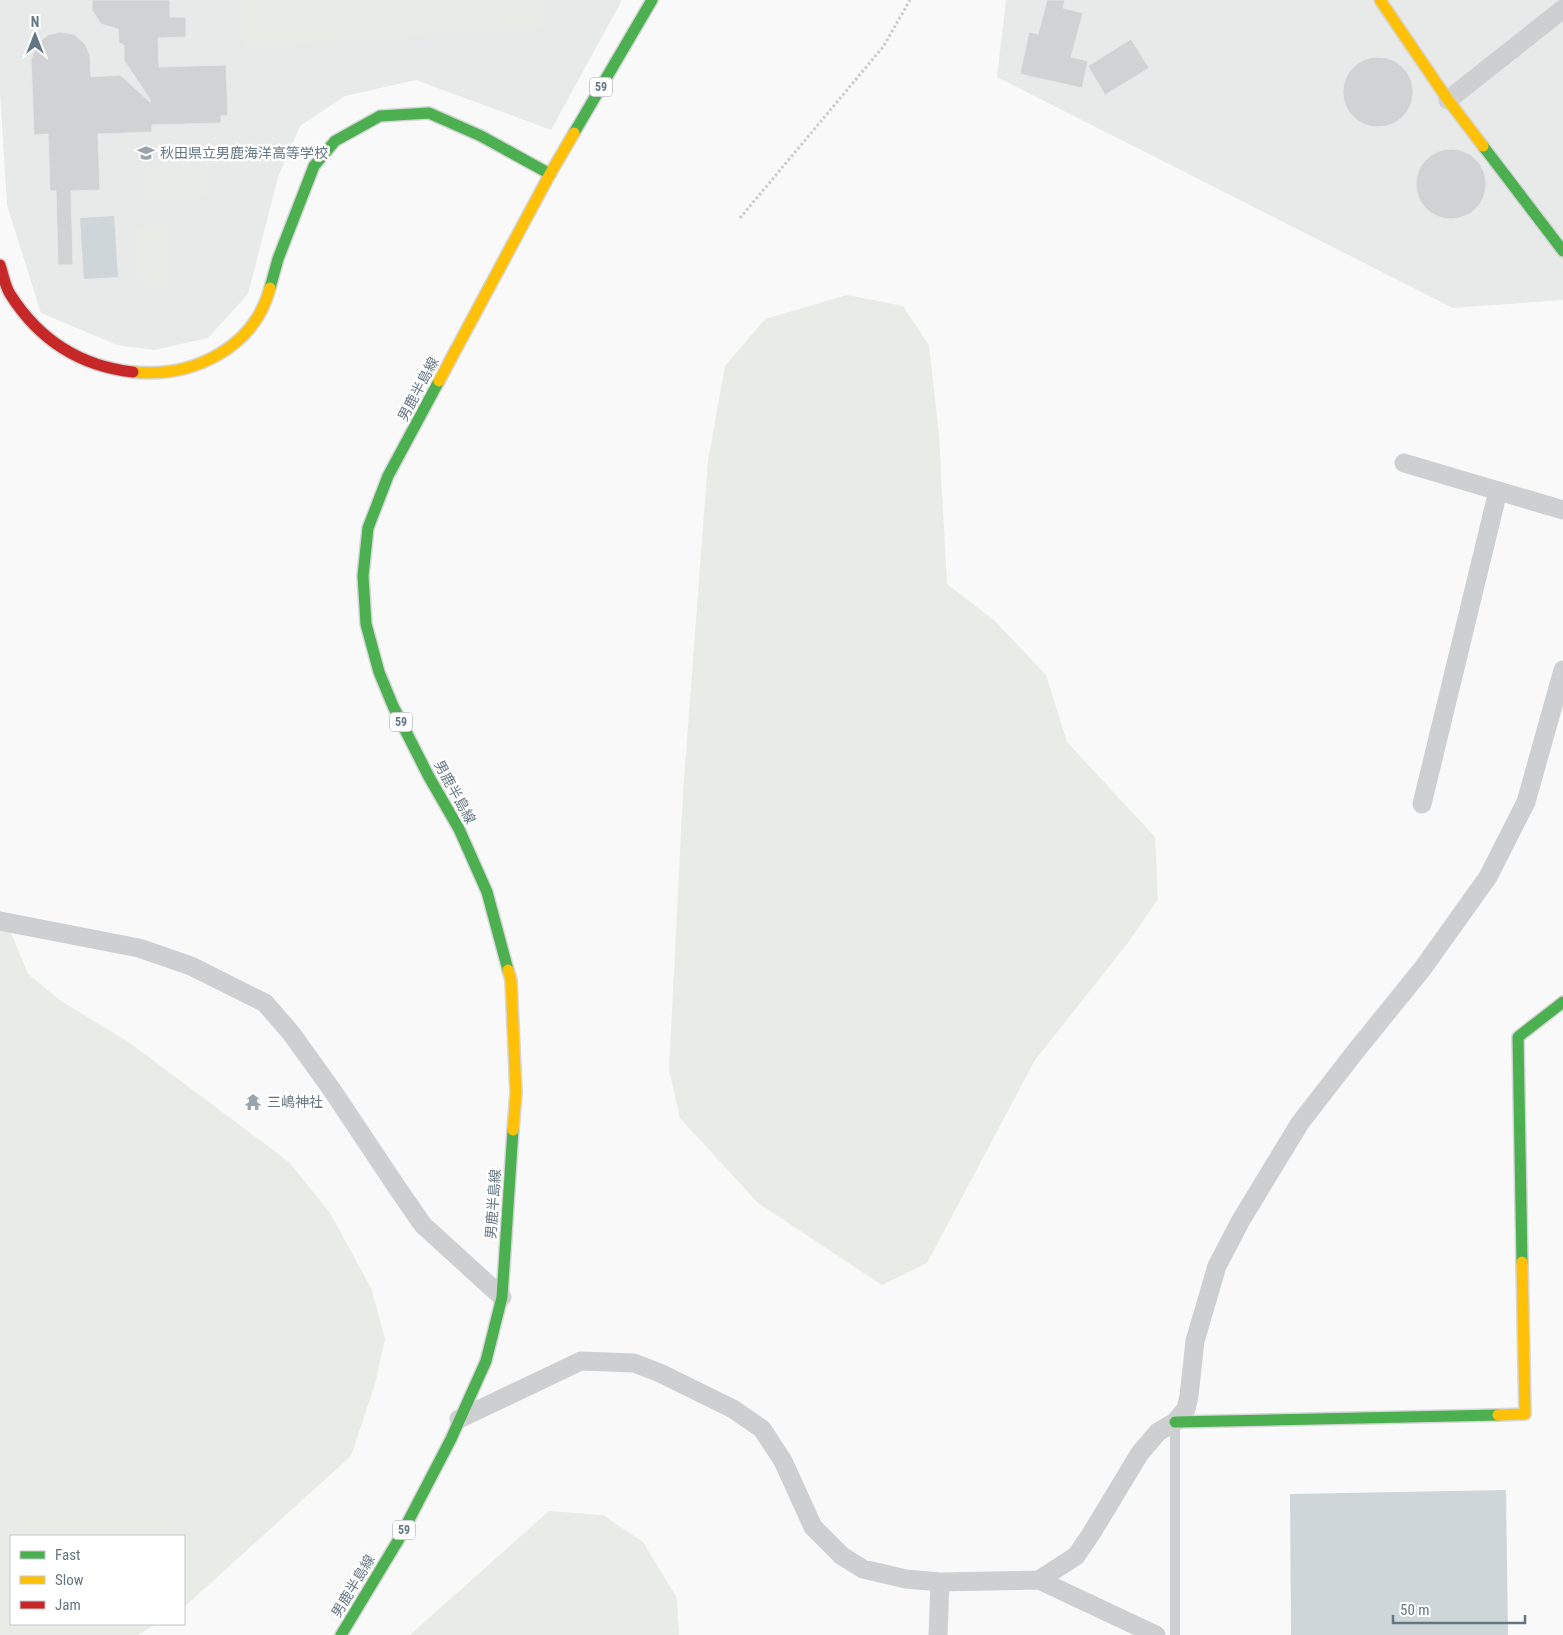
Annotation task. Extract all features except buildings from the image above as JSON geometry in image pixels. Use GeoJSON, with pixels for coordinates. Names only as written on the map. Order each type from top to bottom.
{"type":"FeatureCollection","features":[{"type":"Feature","properties":{"kind":"street","name":"男鹿半島線"},"geometry":{"type":"LineString","coordinates":[[341,1635],[399,1539],[451,1439],[486,1361],[502,1297],[516,1093],[511,980],[488,892],[459,829],[393,706],[379,672],[366,624],[363,576],[368,528],[388,476],[550,174],[652,0]]}},
{"type":"Feature","properties":{"kind":"street"},"geometry":{"type":"LineString","coordinates":[[1380,0],[1448,100],[1549,226],[1563,251]]}},
{"type":"Feature","properties":{"kind":"street"},"geometry":{"type":"LineString","coordinates":[[1448,100],[1563,9]]}},
{"type":"Feature","properties":{"kind":"street"},"geometry":{"type":"LineString","coordinates":[[0,264],[9,293],[42,334],[76,357],[115,370],[152,374],[179,370],[207,361],[229,348],[248,332],[268,296],[278,259],[314,166],[334,140],[380,116],[430,113],[481,136],[550,174]]}},
{"type":"Feature","properties":{"kind":"street"},"geometry":{"type":"LineString","coordinates":[[1404,463],[1563,510]]}},
{"type":"Feature","properties":{"kind":"street"},"geometry":{"type":"LineString","coordinates":[[1422,804],[1498,491]]}},
{"type":"Feature","properties":{"kind":"street"},"geometry":{"type":"LineString","coordinates":[[1039,1580],[1076,1556],[1140,1452],[1158,1432],[1175,1422],[1186,1409],[1195,1342],[1217,1266],[1241,1220],[1300,1123],[1423,968],[1488,877],[1526,802],[1563,670]]}},
{"type":"Feature","properties":{"kind":"street"},"geometry":{"type":"LineString","coordinates":[[0,921],[139,948],[191,966],[265,1003],[291,1033],[332,1090],[423,1224],[502,1297]]}},
{"type":"Feature","properties":{"kind":"street"},"geometry":{"type":"LineString","coordinates":[[1175,1422],[1525,1414],[1518,1037],[1563,1002]]}},
{"type":"Feature","properties":{"kind":"street"},"geometry":{"type":"LineString","coordinates":[[459,1420],[581,1361],[634,1363],[660,1373],[733,1409],[762,1429],[783,1461],[813,1527],[842,1556],[863,1569],[906,1579],[940,1582],[1039,1580],[1156,1635]]}},
{"type":"Feature","properties":{"kind":"street"},"geometry":{"type":"LineString","coordinates":[[938,1635],[940,1582]]}},
{"type":"Feature","properties":{"kind":"lane"},"geometry":{"type":"LineString","coordinates":[[1175,1422],[1175,1635]]}},
{"type":"Feature","properties":{"kind":"path"},"geometry":{"type":"LineString","coordinates":[[740,218],[883,47],[910,0]]}},
{"type":"Feature","properties":{"kind":"shaded area","name":"秋田県立男鹿海洋高等学校"},"geometry":{"type":"Polygon","coordinates":[[[0,0],[622,0],[551,130],[416,80],[345,96],[300,126],[278,177],[248,294],[208,338],[154,350],[117,345],[41,313],[7,205],[0,92],[0,0]]]}},
{"type":"Feature","properties":{"kind":"shaded area"},"geometry":{"type":"Polygon","coordinates":[[[242,0],[542,0],[544,26],[245,46],[242,0]]]}},
{"type":"Feature","properties":{"kind":"shaded area"},"geometry":{"type":"Polygon","coordinates":[[[1006,0],[1563,0],[1563,300],[1453,308],[997,77],[1006,0]]]}},
{"type":"Feature","properties":{"kind":"shaded area"},"geometry":{"type":"Polygon","coordinates":[[[206,170],[207,195],[143,198],[142,172],[206,170]]]}},
{"type":"Feature","properties":{"kind":"shaded area"},"geometry":{"type":"Polygon","coordinates":[[[114,216],[118,277],[84,279],[80,218],[114,216]]]}},
{"type":"Feature","properties":{"kind":"shaded area"},"geometry":{"type":"Polygon","coordinates":[[[166,227],[169,284],[141,285],[139,228],[166,227]]]}},
{"type":"Feature","properties":{"kind":"shaded area"},"geometry":{"type":"Polygon","coordinates":[[[847,295],[903,306],[929,345],[939,435],[947,584],[995,621],[1046,675],[1067,742],[1155,837],[1158,899],[1127,944],[1035,1060],[927,1263],[882,1285],[758,1203],[680,1118],[669,1070],[683,793],[708,461],[725,366],[765,319],[847,295]]]}},
{"type":"Feature","properties":{"kind":"shaded area"},"geometry":{"type":"Polygon","coordinates":[[[0,910],[28,974],[61,1001],[130,1043],[289,1162],[330,1213],[371,1288],[385,1339],[375,1384],[351,1456],[185,1606],[185,1535],[10,1535],[10,1625],[154,1625],[138,1635],[0,1635],[0,910]]]}},
{"type":"Feature","properties":{"kind":"shaded area"},"geometry":{"type":"Polygon","coordinates":[[[1506,1490],[1508,1635],[1291,1635],[1290,1494],[1506,1490]]]}},
{"type":"Feature","properties":{"kind":"shaded area"},"geometry":{"type":"Polygon","coordinates":[[[549,1511],[603,1515],[643,1542],[677,1598],[679,1635],[410,1635],[549,1511]]]}},
{"type":"Feature","properties":{"kind":"traffic: fast"},"geometry":{"type":"LineString","coordinates":[[574,133],[652,0]]}},
{"type":"Feature","properties":{"kind":"traffic: fast"},"geometry":{"type":"LineString","coordinates":[[270,288],[278,259],[314,166],[335,141],[380,116],[429,113],[481,136],[550,174]]}},
{"type":"Feature","properties":{"kind":"traffic: fast"},"geometry":{"type":"LineString","coordinates":[[1483,146],[1563,251]]}},
{"type":"Feature","properties":{"kind":"traffic: fast"},"geometry":{"type":"LineString","coordinates":[[439,381],[388,476],[368,528],[363,576],[366,624],[379,672],[393,706],[429,777],[459,829],[487,892],[508,970]]}},
{"type":"Feature","properties":{"kind":"traffic: fast"},"geometry":{"type":"LineString","coordinates":[[1522,1262],[1518,1037],[1563,1002]]}},
{"type":"Feature","properties":{"kind":"traffic: fast"},"geometry":{"type":"LineString","coordinates":[[341,1635],[399,1539],[451,1439],[486,1361],[502,1297],[513,1130]]}},
{"type":"Feature","properties":{"kind":"traffic: fast"},"geometry":{"type":"LineString","coordinates":[[1175,1422],[1498,1415]]}},
{"type":"Feature","properties":{"kind":"traffic: slow"},"geometry":{"type":"LineString","coordinates":[[1380,0],[1448,100],[1483,146]]}},
{"type":"Feature","properties":{"kind":"traffic: slow"},"geometry":{"type":"LineString","coordinates":[[439,381],[574,133]]}},
{"type":"Feature","properties":{"kind":"traffic: slow"},"geometry":{"type":"LineString","coordinates":[[133,372],[155,373],[177,370],[198,364],[218,355],[235,343],[250,327],[262,309],[270,288]]}},
{"type":"Feature","properties":{"kind":"traffic: slow"},"geometry":{"type":"LineString","coordinates":[[508,970],[511,980],[516,1093],[513,1130]]}},
{"type":"Feature","properties":{"kind":"traffic: slow"},"geometry":{"type":"LineString","coordinates":[[1498,1415],[1525,1414],[1522,1262]]}},
{"type":"Feature","properties":{"kind":"traffic: jam"},"geometry":{"type":"LineString","coordinates":[[0,265],[10,294],[21,310],[47,337],[62,348],[95,364],[133,372]]}},
{"type":"Feature","properties":{"kind":"place","name":"秋田県立男鹿海洋高等学校"},"geometry":{"type":"Point","coordinates":[146,153]}},
{"type":"Feature","properties":{"kind":"place","name":"三嶋神社"},"geometry":{"type":"Point","coordinates":[253,1102]}}]}
